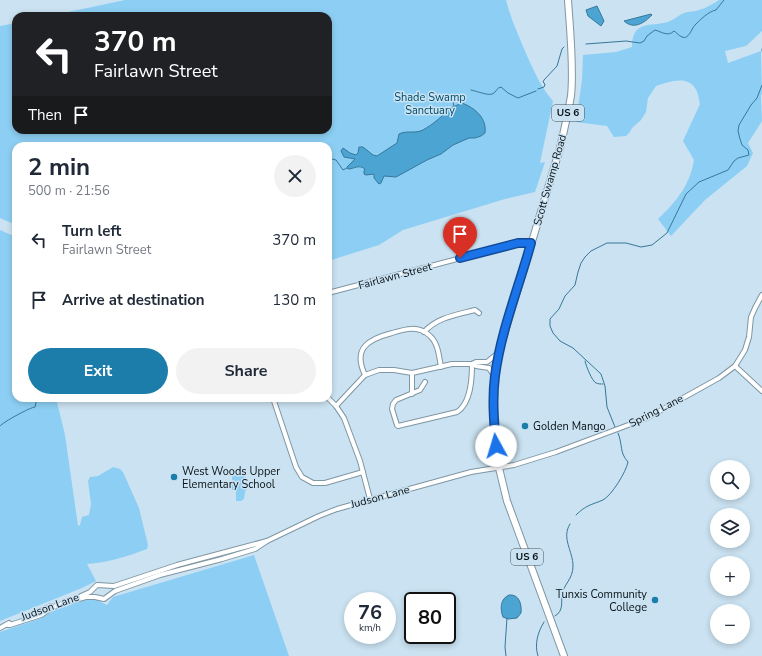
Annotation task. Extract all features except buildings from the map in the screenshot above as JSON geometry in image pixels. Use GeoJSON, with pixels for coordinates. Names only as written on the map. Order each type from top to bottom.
{"type":"FeatureCollection","features":[{"type":"Feature","properties":{"kind":"highway","name":"Scott Swamp Road"},"geometry":{"type":"LineString","coordinates":[[564,656],[507,501],[499,468],[493,412],[495,377],[499,352],[560,148],[571,95],[571,44],[568,0]]}},
{"type":"Feature","properties":{"kind":"street","name":"Fairlawn Street"},"geometry":{"type":"LineString","coordinates":[[332,292],[518,243],[531,243]]}},
{"type":"Feature","properties":{"kind":"street","name":"Spring Lane"},"geometry":{"type":"LineString","coordinates":[[499,468],[556,452],[647,418],[719,378],[734,366],[743,354],[747,344],[754,308],[762,295]]}},
{"type":"Feature","properties":{"kind":"street"},"geometry":{"type":"LineString","coordinates":[[424,332],[433,323],[443,318],[475,310],[479,313]]}},
{"type":"Feature","properties":{"kind":"street"},"geometry":{"type":"LineString","coordinates":[[365,375],[360,359],[363,350],[369,342],[378,337],[406,329],[414,329],[424,332],[430,336],[435,343],[441,367]]}},
{"type":"Feature","properties":{"kind":"street"},"geometry":{"type":"LineString","coordinates":[[336,406],[365,375],[379,370],[394,370],[412,373],[452,364],[487,362],[499,352]]}},
{"type":"Feature","properties":{"kind":"street"},"geometry":{"type":"LineString","coordinates":[[472,364],[489,368],[495,377]]}},
{"type":"Feature","properties":{"kind":"street"},"geometry":{"type":"LineString","coordinates":[[425,382],[420,390],[396,400],[393,404],[392,409],[398,426],[457,412],[463,407],[471,381],[472,364]]}},
{"type":"Feature","properties":{"kind":"street"},"geometry":{"type":"LineString","coordinates":[[734,366],[762,391]]}},
{"type":"Feature","properties":{"kind":"street"},"geometry":{"type":"LineString","coordinates":[[412,373],[412,394]]}},
{"type":"Feature","properties":{"kind":"street"},"geometry":{"type":"LineString","coordinates":[[274,402],[296,466],[302,477],[313,483],[325,483],[363,472]]}},
{"type":"Feature","properties":{"kind":"street"},"geometry":{"type":"LineString","coordinates":[[332,402],[344,418],[356,450],[370,499]]}},
{"type":"Feature","properties":{"kind":"street","name":"Judson Lane"},"geometry":{"type":"LineString","coordinates":[[0,628],[41,615],[53,607],[71,601],[86,597],[104,599],[115,591],[160,575],[242,553],[258,547],[267,541],[329,512],[370,499],[471,472],[489,468],[499,468]]}},
{"type":"Feature","properties":{"kind":"street","name":"Judson Lane"},"geometry":{"type":"LineString","coordinates":[[8,625],[9,623],[40,612],[58,603],[85,595],[98,585],[114,586],[177,565],[267,541]]}},
{"type":"Feature","properties":{"kind":"street","name":"Judson Lane"},"geometry":{"type":"LineString","coordinates":[[93,590],[95,597]]}},
{"type":"Feature","properties":{"kind":"green space","name":"Shade Swamp Sanctuary"},"geometry":{"type":"Polygon","coordinates":[[[125,0],[506,0],[513,22],[536,75],[553,101],[540,163],[545,162],[535,192],[505,199],[403,230],[379,245],[332,260],[332,142],[12,142],[12,223],[0,218],[0,26],[12,24],[12,134],[332,134],[332,12],[68,12],[125,0]]]}},
{"type":"Feature","properties":{"kind":"green space"},"geometry":{"type":"Polygon","coordinates":[[[719,0],[762,0],[762,31],[746,46],[725,51],[728,63],[761,51],[762,121],[748,143],[753,153],[747,166],[705,200],[671,236],[658,219],[671,206],[686,185],[692,169],[694,160],[683,141],[700,104],[696,90],[692,84],[682,81],[672,81],[656,86],[648,98],[646,112],[641,120],[626,136],[614,137],[607,126],[576,122],[582,80],[583,55],[616,52],[632,47],[633,38],[640,28],[670,21],[684,13],[702,9],[719,0]]]}},
{"type":"Feature","properties":{"kind":"green space"},"geometry":{"type":"Polygon","coordinates":[[[0,230],[12,235],[12,402],[57,402],[65,435],[78,526],[80,525],[82,517],[89,515],[91,504],[88,481],[90,477],[98,476],[113,467],[120,469],[123,472],[139,508],[148,545],[147,549],[125,557],[110,561],[87,564],[96,581],[0,621],[0,230]]]}},
{"type":"Feature","properties":{"kind":"green space"},"geometry":{"type":"Polygon","coordinates":[[[232,470],[244,474],[248,485],[244,499],[241,501],[236,501],[236,490],[232,490],[232,470]]]}},
{"type":"Feature","properties":{"kind":"green space"},"geometry":{"type":"Polygon","coordinates":[[[254,555],[289,656],[0,656],[0,632],[39,619],[55,610],[91,599],[107,605],[113,597],[254,555]]]}},
{"type":"Feature","properties":{"kind":"shaded area"},"geometry":{"type":"Polygon","coordinates":[[[597,6],[604,21],[601,26],[588,16],[586,10],[597,6]]]}},
{"type":"Feature","properties":{"kind":"shaded area"},"geometry":{"type":"Polygon","coordinates":[[[652,15],[649,18],[639,24],[631,25],[624,21],[652,15]]]}},
{"type":"Feature","properties":{"kind":"shaded area"},"geometry":{"type":"Polygon","coordinates":[[[462,103],[476,111],[482,118],[485,133],[481,136],[469,138],[453,145],[441,154],[396,177],[384,176],[379,184],[374,178],[374,174],[364,174],[365,169],[363,168],[359,167],[348,169],[347,167],[355,159],[344,157],[341,151],[343,148],[356,155],[359,147],[363,147],[373,155],[377,156],[397,143],[399,134],[423,130],[434,123],[451,108],[462,103]]]}},
{"type":"Feature","properties":{"kind":"shaded area"},"geometry":{"type":"Polygon","coordinates":[[[509,595],[515,596],[519,600],[521,613],[517,618],[508,619],[503,617],[501,611],[502,602],[509,595]]]}},
{"type":"Feature","properties":{"kind":"waterway"},"geometry":{"type":"LineString","coordinates":[[586,44],[626,41],[640,43],[655,30],[667,34],[674,31],[684,38],[690,34],[697,23],[708,14],[716,10],[724,0]]}},
{"type":"Feature","properties":{"kind":"waterway"},"geometry":{"type":"LineString","coordinates":[[538,89],[544,87],[545,84],[543,82],[557,66],[564,47]]}},
{"type":"Feature","properties":{"kind":"waterway"},"geometry":{"type":"LineString","coordinates":[[615,427],[607,407],[605,386],[601,374],[573,348],[560,341],[553,333],[550,326],[550,319],[559,309],[565,296],[575,285],[581,263],[591,251],[607,243],[626,243],[641,247],[652,245],[667,233],[686,194],[699,182],[728,170],[738,158],[749,155],[748,150],[742,145],[738,131],[739,125],[757,98],[762,85]]}},
{"type":"Feature","properties":{"kind":"waterway"},"geometry":{"type":"LineString","coordinates":[[471,90],[492,94],[501,87],[508,93],[518,98],[536,91]]}},
{"type":"Feature","properties":{"kind":"waterway"},"geometry":{"type":"LineString","coordinates":[[454,107],[453,101],[457,96]]}},
{"type":"Feature","properties":{"kind":"waterway"},"geometry":{"type":"LineString","coordinates":[[332,159],[336,160],[343,170],[347,168]]}},
{"type":"Feature","properties":{"kind":"waterway"},"geometry":{"type":"LineString","coordinates":[[585,361],[594,382],[603,384]]}},
{"type":"Feature","properties":{"kind":"waterway"},"geometry":{"type":"LineString","coordinates":[[0,426],[28,409],[35,407],[36,402]]}},
{"type":"Feature","properties":{"kind":"waterway"},"geometry":{"type":"LineString","coordinates":[[576,515],[586,507],[607,497],[625,471],[628,462],[623,455],[618,433]]}},
{"type":"Feature","properties":{"kind":"waterway"},"geometry":{"type":"LineString","coordinates":[[555,616],[560,612],[563,590],[573,571],[573,560],[567,539],[570,524]]}},
{"type":"Feature","properties":{"kind":"waterway"},"geometry":{"type":"LineString","coordinates":[[506,656],[505,647],[507,618]]}},
{"type":"Feature","properties":{"kind":"waterway"},"geometry":{"type":"LineString","coordinates":[[538,656],[536,647],[537,638],[544,622]]}},
{"type":"Feature","properties":{"kind":"place","name":"Golden Mango"},"geometry":{"type":"Point","coordinates":[525,426]}},
{"type":"Feature","properties":{"kind":"place","name":"West Woods Upper Elementary School"},"geometry":{"type":"Point","coordinates":[174,477]}},
{"type":"Feature","properties":{"kind":"place","name":"Tunxis Community College"},"geometry":{"type":"Point","coordinates":[655,600]}},
{"type":"Feature","properties":{"kind":"route"},"geometry":{"type":"LineString","coordinates":[[460,258],[518,243],[531,243],[499,352],[495,377],[493,412],[496,446]]}}]}
